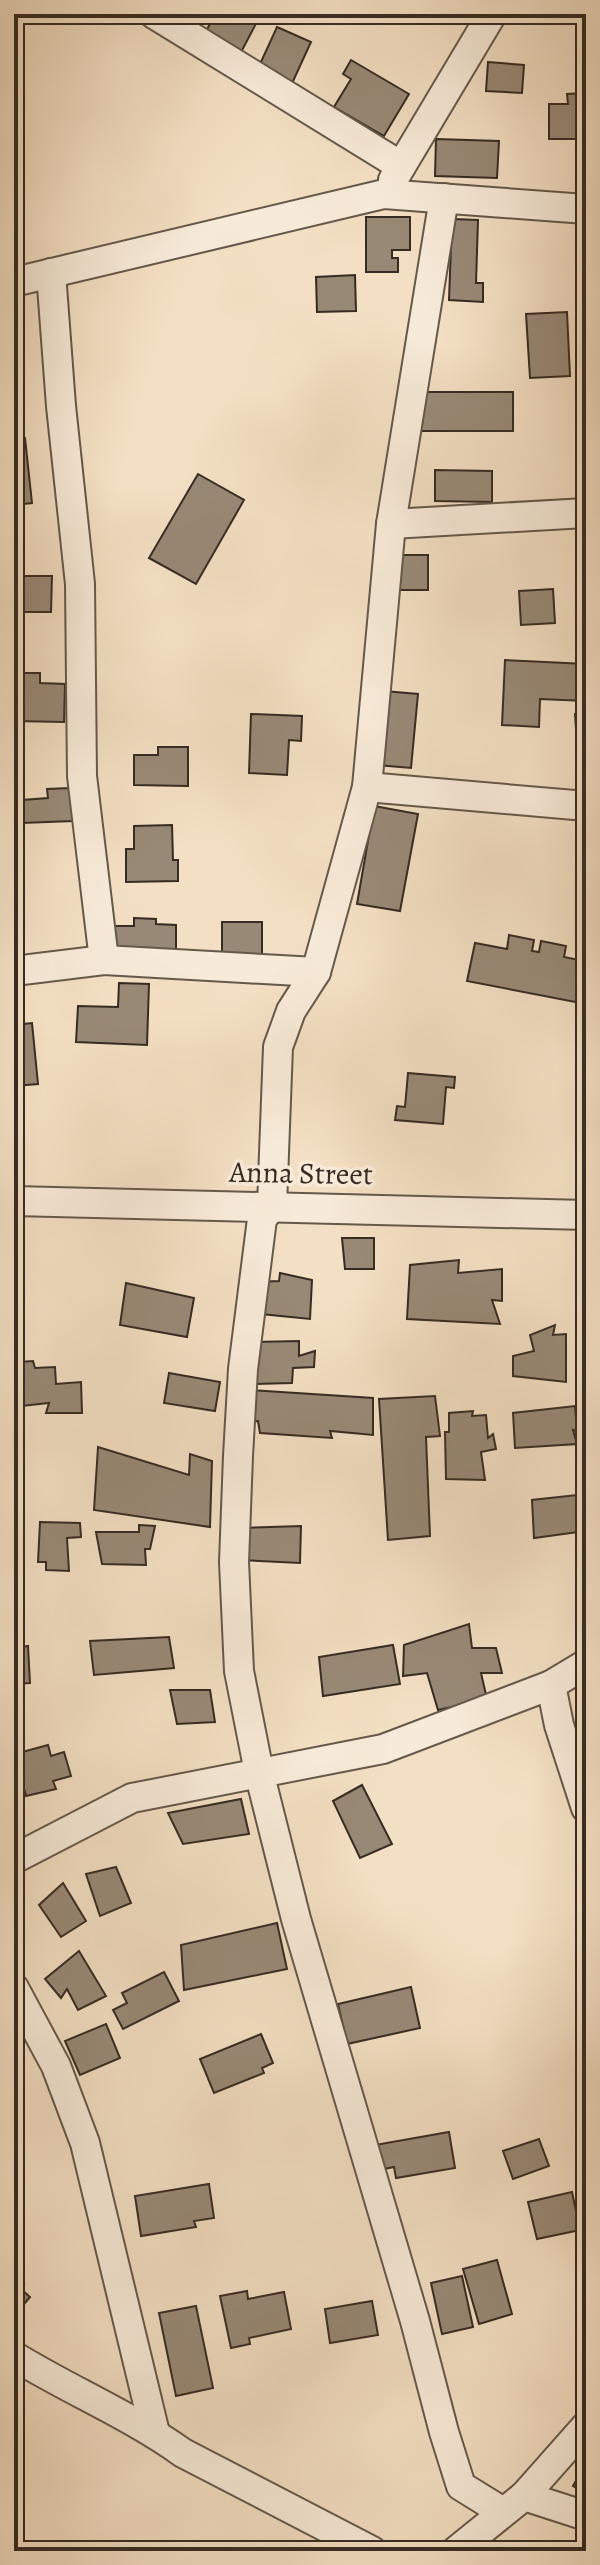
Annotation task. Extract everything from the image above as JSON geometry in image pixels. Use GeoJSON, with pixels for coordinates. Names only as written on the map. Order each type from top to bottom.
{"type":"FeatureCollection","features":[{"type":"Feature","properties":{"kind":"street"},"geometry":{"type":"LineString","coordinates":[[154,14],[401,166]]}},
{"type":"Feature","properties":{"kind":"street"},"geometry":{"type":"LineString","coordinates":[[384,194],[492,14]]}},
{"type":"Feature","properties":{"kind":"street"},"geometry":{"type":"LineString","coordinates":[[14,282],[384,194],[586,209]]}},
{"type":"Feature","properties":{"kind":"street"},"geometry":{"type":"LineString","coordinates":[[444,198],[391,524],[367,787],[316,972],[291,1011],[278,1047],[272,1206],[262,1219],[243,1369],[234,1562],[239,1671],[259,1772],[320,2005],[381,2203],[461,2486],[514,2504],[586,2516]]}},
{"type":"Feature","properties":{"kind":"street"},"geometry":{"type":"LineString","coordinates":[[51,273],[80,584],[82,776],[104,960]]}},
{"type":"Feature","properties":{"kind":"street"},"geometry":{"type":"LineString","coordinates":[[391,524],[586,513]]}},
{"type":"Feature","properties":{"kind":"street"},"geometry":{"type":"LineString","coordinates":[[367,787],[586,806]]}},
{"type":"Feature","properties":{"kind":"street"},"geometry":{"type":"LineString","coordinates":[[14,971],[104,960],[316,972]]}},
{"type":"Feature","properties":{"kind":"street","name":"Anna Street"},"geometry":{"type":"LineString","coordinates":[[14,1201],[586,1215]]}},
{"type":"Feature","properties":{"kind":"street"},"geometry":{"type":"LineString","coordinates":[[14,1859],[132,1798],[383,1749],[551,1685],[586,1664]]}},
{"type":"Feature","properties":{"kind":"street"},"geometry":{"type":"LineString","coordinates":[[551,1685],[559,1725],[586,1808]]}},
{"type":"Feature","properties":{"kind":"street"},"geometry":{"type":"LineString","coordinates":[[14,1988],[56,2066],[85,2143],[155,2433]]}},
{"type":"Feature","properties":{"kind":"street"},"geometry":{"type":"LineString","coordinates":[[14,2356],[51,2379],[155,2433],[183,2453],[372,2551]]}},
{"type":"Feature","properties":{"kind":"street"},"geometry":{"type":"LineString","coordinates":[[456,2551],[514,2504],[586,2426]]}},
{"type":"Feature","properties":{"kind":"building"},"geometry":{"type":"Polygon","coordinates":[[[215,14],[261,14],[238,58],[202,39],[215,14]]]}},
{"type":"Feature","properties":{"kind":"building"},"geometry":{"type":"Polygon","coordinates":[[[14,27],[24,28],[22,62],[14,62],[14,27]]]}},
{"type":"Feature","properties":{"kind":"building"},"geometry":{"type":"Polygon","coordinates":[[[277,27],[311,42],[289,90],[255,75],[277,27]]]}},
{"type":"Feature","properties":{"kind":"building"},"geometry":{"type":"Polygon","coordinates":[[[351,60],[409,94],[384,136],[334,107],[351,79],[343,74],[351,60]]]}},
{"type":"Feature","properties":{"kind":"building"},"geometry":{"type":"Polygon","coordinates":[[[488,62],[524,65],[522,93],[486,91],[488,62]]]}},
{"type":"Feature","properties":{"kind":"building"},"geometry":{"type":"Polygon","coordinates":[[[586,93],[586,139],[549,139],[549,104],[568,104],[567,94],[586,93]]]}},
{"type":"Feature","properties":{"kind":"building"},"geometry":{"type":"Polygon","coordinates":[[[436,139],[499,141],[497,178],[435,176],[436,139]]]}},
{"type":"Feature","properties":{"kind":"building"},"geometry":{"type":"Polygon","coordinates":[[[366,217],[410,217],[410,250],[392,250],[392,258],[398,258],[398,272],[366,272],[366,217]]]}},
{"type":"Feature","properties":{"kind":"building"},"geometry":{"type":"Polygon","coordinates":[[[452,219],[478,220],[476,283],[483,283],[483,302],[449,300],[452,219]]]}},
{"type":"Feature","properties":{"kind":"building"},"geometry":{"type":"Polygon","coordinates":[[[355,275],[356,311],[317,312],[316,277],[355,275]]]}},
{"type":"Feature","properties":{"kind":"building"},"geometry":{"type":"Polygon","coordinates":[[[567,312],[570,376],[530,378],[526,314],[567,312]]]}},
{"type":"Feature","properties":{"kind":"building"},"geometry":{"type":"Polygon","coordinates":[[[416,392],[513,392],[513,431],[416,431],[416,392]]]}},
{"type":"Feature","properties":{"kind":"building"},"geometry":{"type":"Polygon","coordinates":[[[25,438],[32,503],[14,505],[14,439],[25,438]]]}},
{"type":"Feature","properties":{"kind":"building"},"geometry":{"type":"Polygon","coordinates":[[[435,470],[492,471],[492,502],[435,501],[435,470]]]}},
{"type":"Feature","properties":{"kind":"building"},"geometry":{"type":"Polygon","coordinates":[[[198,474],[244,500],[196,584],[149,558],[198,474]]]}},
{"type":"Feature","properties":{"kind":"building"},"geometry":{"type":"Polygon","coordinates":[[[392,555],[428,555],[428,590],[392,590],[392,555]]]}},
{"type":"Feature","properties":{"kind":"building"},"geometry":{"type":"Polygon","coordinates":[[[14,568],[22,568],[22,576],[52,576],[51,612],[14,612],[14,568]]]}},
{"type":"Feature","properties":{"kind":"building"},"geometry":{"type":"Polygon","coordinates":[[[553,589],[555,623],[521,625],[519,591],[553,589]]]}},
{"type":"Feature","properties":{"kind":"building"},"geometry":{"type":"Polygon","coordinates":[[[505,660],[586,664],[586,701],[540,699],[539,727],[502,725],[505,660]]]}},
{"type":"Feature","properties":{"kind":"building"},"geometry":{"type":"Polygon","coordinates":[[[14,673],[40,673],[40,683],[65,684],[64,722],[14,721],[14,673]]]}},
{"type":"Feature","properties":{"kind":"building"},"geometry":{"type":"Polygon","coordinates":[[[384,691],[418,694],[411,768],[377,765],[384,691]]]}},
{"type":"Feature","properties":{"kind":"building"},"geometry":{"type":"Polygon","coordinates":[[[251,714],[302,716],[301,741],[289,740],[287,775],[249,773],[251,714]]]}},
{"type":"Feature","properties":{"kind":"building"},"geometry":{"type":"Polygon","coordinates":[[[575,714],[586,714],[586,759],[578,760],[575,714]]]}},
{"type":"Feature","properties":{"kind":"building"},"geometry":{"type":"Polygon","coordinates":[[[158,747],[188,747],[188,786],[134,785],[134,755],[158,755],[158,747]]]}},
{"type":"Feature","properties":{"kind":"building"},"geometry":{"type":"Polygon","coordinates":[[[71,788],[73,821],[22,823],[22,800],[48,798],[47,789],[71,788]]]}},
{"type":"Feature","properties":{"kind":"building"},"geometry":{"type":"Polygon","coordinates":[[[374,806],[418,814],[400,911],[357,904],[374,806]]]}},
{"type":"Feature","properties":{"kind":"building"},"geometry":{"type":"Polygon","coordinates":[[[172,825],[173,860],[178,860],[178,881],[126,882],[126,849],[134,849],[134,826],[172,825]]]}},
{"type":"Feature","properties":{"kind":"building"},"geometry":{"type":"Polygon","coordinates":[[[134,918],[156,919],[156,924],[176,925],[176,956],[111,955],[111,926],[134,926],[134,918]]]}},
{"type":"Feature","properties":{"kind":"building"},"geometry":{"type":"Polygon","coordinates":[[[222,922],[262,922],[262,963],[222,963],[222,922]]]}},
{"type":"Feature","properties":{"kind":"building"},"geometry":{"type":"Polygon","coordinates":[[[509,935],[534,940],[532,951],[539,952],[541,941],[566,946],[564,957],[584,961],[581,974],[586,975],[586,1004],[467,981],[475,943],[507,949],[509,935]]]}},
{"type":"Feature","properties":{"kind":"building"},"geometry":{"type":"Polygon","coordinates":[[[119,983],[149,984],[147,1045],[76,1042],[78,1006],[118,1007],[119,983]]]}},
{"type":"Feature","properties":{"kind":"building"},"geometry":{"type":"Polygon","coordinates":[[[32,1023],[38,1084],[14,1086],[14,1025],[32,1023]]]}},
{"type":"Feature","properties":{"kind":"building"},"geometry":{"type":"Polygon","coordinates":[[[408,1073],[455,1077],[454,1088],[446,1087],[443,1124],[395,1120],[397,1106],[405,1107],[408,1073]]]}},
{"type":"Feature","properties":{"kind":"building"},"geometry":{"type":"Polygon","coordinates":[[[342,1238],[374,1238],[374,1269],[345,1269],[342,1238]]]}},
{"type":"Feature","properties":{"kind":"building"},"geometry":{"type":"Polygon","coordinates":[[[459,1260],[458,1273],[502,1269],[502,1301],[492,1300],[500,1324],[407,1319],[410,1265],[459,1260]]]}},
{"type":"Feature","properties":{"kind":"building"},"geometry":{"type":"Polygon","coordinates":[[[280,1273],[312,1280],[310,1319],[261,1314],[256,1282],[279,1281],[280,1273]]]}},
{"type":"Feature","properties":{"kind":"building"},"geometry":{"type":"Polygon","coordinates":[[[126,1283],[194,1298],[187,1337],[120,1325],[126,1283]]]}},
{"type":"Feature","properties":{"kind":"building"},"geometry":{"type":"Polygon","coordinates":[[[555,1325],[553,1335],[566,1334],[566,1382],[513,1376],[513,1356],[534,1351],[530,1335],[555,1325]]]}},
{"type":"Feature","properties":{"kind":"building"},"geometry":{"type":"Polygon","coordinates":[[[299,1341],[299,1356],[315,1351],[314,1367],[293,1368],[292,1383],[253,1384],[253,1342],[299,1341]]]}},
{"type":"Feature","properties":{"kind":"building"},"geometry":{"type":"Polygon","coordinates":[[[33,1361],[35,1368],[55,1367],[56,1384],[81,1382],[82,1413],[46,1413],[49,1403],[22,1406],[19,1362],[33,1361]]]}},
{"type":"Feature","properties":{"kind":"building"},"geometry":{"type":"Polygon","coordinates":[[[169,1373],[220,1382],[215,1411],[164,1403],[169,1373]]]}},
{"type":"Feature","properties":{"kind":"building"},"geometry":{"type":"Polygon","coordinates":[[[250,1390],[373,1398],[373,1435],[330,1431],[332,1438],[260,1433],[258,1421],[248,1422],[250,1390]]]}},
{"type":"Feature","properties":{"kind":"building"},"geometry":{"type":"Polygon","coordinates":[[[435,1396],[440,1436],[426,1437],[430,1536],[388,1540],[379,1399],[435,1396]]]}},
{"type":"Feature","properties":{"kind":"building"},"geometry":{"type":"Polygon","coordinates":[[[575,1406],[577,1431],[573,1430],[577,1444],[515,1448],[513,1413],[575,1406]]]}},
{"type":"Feature","properties":{"kind":"building"},"geometry":{"type":"Polygon","coordinates":[[[473,1411],[472,1416],[486,1415],[488,1438],[493,1434],[496,1449],[481,1452],[485,1480],[446,1479],[445,1432],[449,1432],[449,1413],[473,1411]]]}},
{"type":"Feature","properties":{"kind":"building"},"geometry":{"type":"Polygon","coordinates":[[[98,1447],[189,1475],[190,1454],[212,1461],[210,1527],[94,1510],[98,1447]]]}},
{"type":"Feature","properties":{"kind":"building"},"geometry":{"type":"Polygon","coordinates":[[[586,1494],[586,1531],[534,1538],[532,1500],[586,1494]]]}},
{"type":"Feature","properties":{"kind":"building"},"geometry":{"type":"Polygon","coordinates":[[[40,1522],[80,1523],[81,1537],[67,1538],[69,1571],[46,1570],[46,1562],[38,1562],[40,1522]]]}},
{"type":"Feature","properties":{"kind":"building"},"geometry":{"type":"Polygon","coordinates":[[[139,1525],[155,1526],[150,1549],[145,1549],[146,1565],[102,1564],[96,1532],[139,1532],[139,1525]]]}},
{"type":"Feature","properties":{"kind":"building"},"geometry":{"type":"Polygon","coordinates":[[[301,1526],[300,1563],[240,1560],[238,1528],[301,1526]]]}},
{"type":"Feature","properties":{"kind":"building"},"geometry":{"type":"Polygon","coordinates":[[[469,1624],[472,1648],[496,1648],[502,1673],[481,1673],[487,1699],[438,1710],[427,1673],[403,1676],[404,1645],[469,1624]]]}},
{"type":"Feature","properties":{"kind":"building"},"geometry":{"type":"Polygon","coordinates":[[[169,1637],[174,1668],[94,1675],[90,1641],[169,1637]]]}},
{"type":"Feature","properties":{"kind":"building"},"geometry":{"type":"Polygon","coordinates":[[[393,1645],[400,1684],[323,1696],[319,1657],[393,1645]]]}},
{"type":"Feature","properties":{"kind":"building"},"geometry":{"type":"Polygon","coordinates":[[[28,1646],[30,1683],[14,1684],[14,1648],[28,1646]]]}},
{"type":"Feature","properties":{"kind":"building"},"geometry":{"type":"Polygon","coordinates":[[[170,1690],[210,1690],[215,1722],[177,1724],[170,1690]]]}},
{"type":"Feature","properties":{"kind":"building"},"geometry":{"type":"Polygon","coordinates":[[[48,1745],[51,1756],[64,1752],[71,1776],[53,1781],[56,1789],[26,1796],[15,1754],[48,1745]]]}},
{"type":"Feature","properties":{"kind":"building"},"geometry":{"type":"Polygon","coordinates":[[[362,1785],[392,1844],[360,1858],[333,1801],[362,1785]]]}},
{"type":"Feature","properties":{"kind":"building"},"geometry":{"type":"Polygon","coordinates":[[[241,1799],[249,1834],[183,1844],[168,1813],[241,1799]]]}},
{"type":"Feature","properties":{"kind":"building"},"geometry":{"type":"Polygon","coordinates":[[[116,1867],[131,1903],[100,1916],[86,1874],[116,1867]]]}},
{"type":"Feature","properties":{"kind":"building"},"geometry":{"type":"Polygon","coordinates":[[[63,1883],[86,1921],[61,1937],[39,1905],[63,1883]]]}},
{"type":"Feature","properties":{"kind":"building"},"geometry":{"type":"Polygon","coordinates":[[[277,1923],[287,1969],[184,1990],[181,1945],[277,1923]]]}},
{"type":"Feature","properties":{"kind":"building"},"geometry":{"type":"Polygon","coordinates":[[[79,1951],[106,1996],[78,2010],[67,1989],[61,1998],[45,1979],[79,1951]]]}},
{"type":"Feature","properties":{"kind":"building"},"geometry":{"type":"Polygon","coordinates":[[[164,1972],[179,2001],[123,2029],[113,2010],[127,2003],[122,1993],[164,1972]]]}},
{"type":"Feature","properties":{"kind":"building"},"geometry":{"type":"Polygon","coordinates":[[[411,1987],[420,2028],[347,2044],[338,2004],[411,1987]]]}},
{"type":"Feature","properties":{"kind":"building"},"geometry":{"type":"Polygon","coordinates":[[[106,2024],[120,2058],[80,2075],[65,2041],[106,2024]]]}},
{"type":"Feature","properties":{"kind":"building"},"geometry":{"type":"Polygon","coordinates":[[[261,2034],[273,2063],[262,2068],[264,2073],[214,2093],[200,2059],[261,2034]]]}},
{"type":"Feature","properties":{"kind":"building"},"geometry":{"type":"Polygon","coordinates":[[[449,2132],[455,2168],[396,2178],[394,2167],[379,2170],[375,2145],[449,2132]]]}},
{"type":"Feature","properties":{"kind":"building"},"geometry":{"type":"Polygon","coordinates":[[[539,2139],[549,2166],[513,2179],[503,2151],[539,2139]]]}},
{"type":"Feature","properties":{"kind":"building"},"geometry":{"type":"Polygon","coordinates":[[[209,2184],[214,2218],[194,2221],[196,2227],[141,2236],[135,2196],[209,2184]]]}},
{"type":"Feature","properties":{"kind":"building"},"geometry":{"type":"Polygon","coordinates":[[[572,2192],[580,2230],[537,2239],[528,2202],[572,2192]]]}},
{"type":"Feature","properties":{"kind":"building"},"geometry":{"type":"Polygon","coordinates":[[[497,2260],[512,2314],[479,2324],[463,2269],[497,2260]]]}},
{"type":"Feature","properties":{"kind":"building"},"geometry":{"type":"Polygon","coordinates":[[[462,2276],[473,2327],[442,2334],[431,2283],[462,2276]]]}},
{"type":"Feature","properties":{"kind":"building"},"geometry":{"type":"Polygon","coordinates":[[[14,2277],[24,2285],[21,2289],[30,2297],[14,2316],[14,2277]]]}},
{"type":"Feature","properties":{"kind":"building"},"geometry":{"type":"Polygon","coordinates":[[[247,2291],[248,2299],[284,2292],[291,2329],[249,2338],[250,2344],[231,2348],[220,2296],[247,2291]]]}},
{"type":"Feature","properties":{"kind":"building"},"geometry":{"type":"Polygon","coordinates":[[[372,2301],[378,2335],[330,2343],[325,2309],[372,2301]]]}},
{"type":"Feature","properties":{"kind":"building"},"geometry":{"type":"Polygon","coordinates":[[[196,2306],[213,2388],[176,2396],[159,2313],[196,2306]]]}},
{"type":"Feature","properties":{"kind":"building"},"geometry":{"type":"Polygon","coordinates":[[[586,2463],[586,2494],[573,2486],[586,2463]]]}}]}
